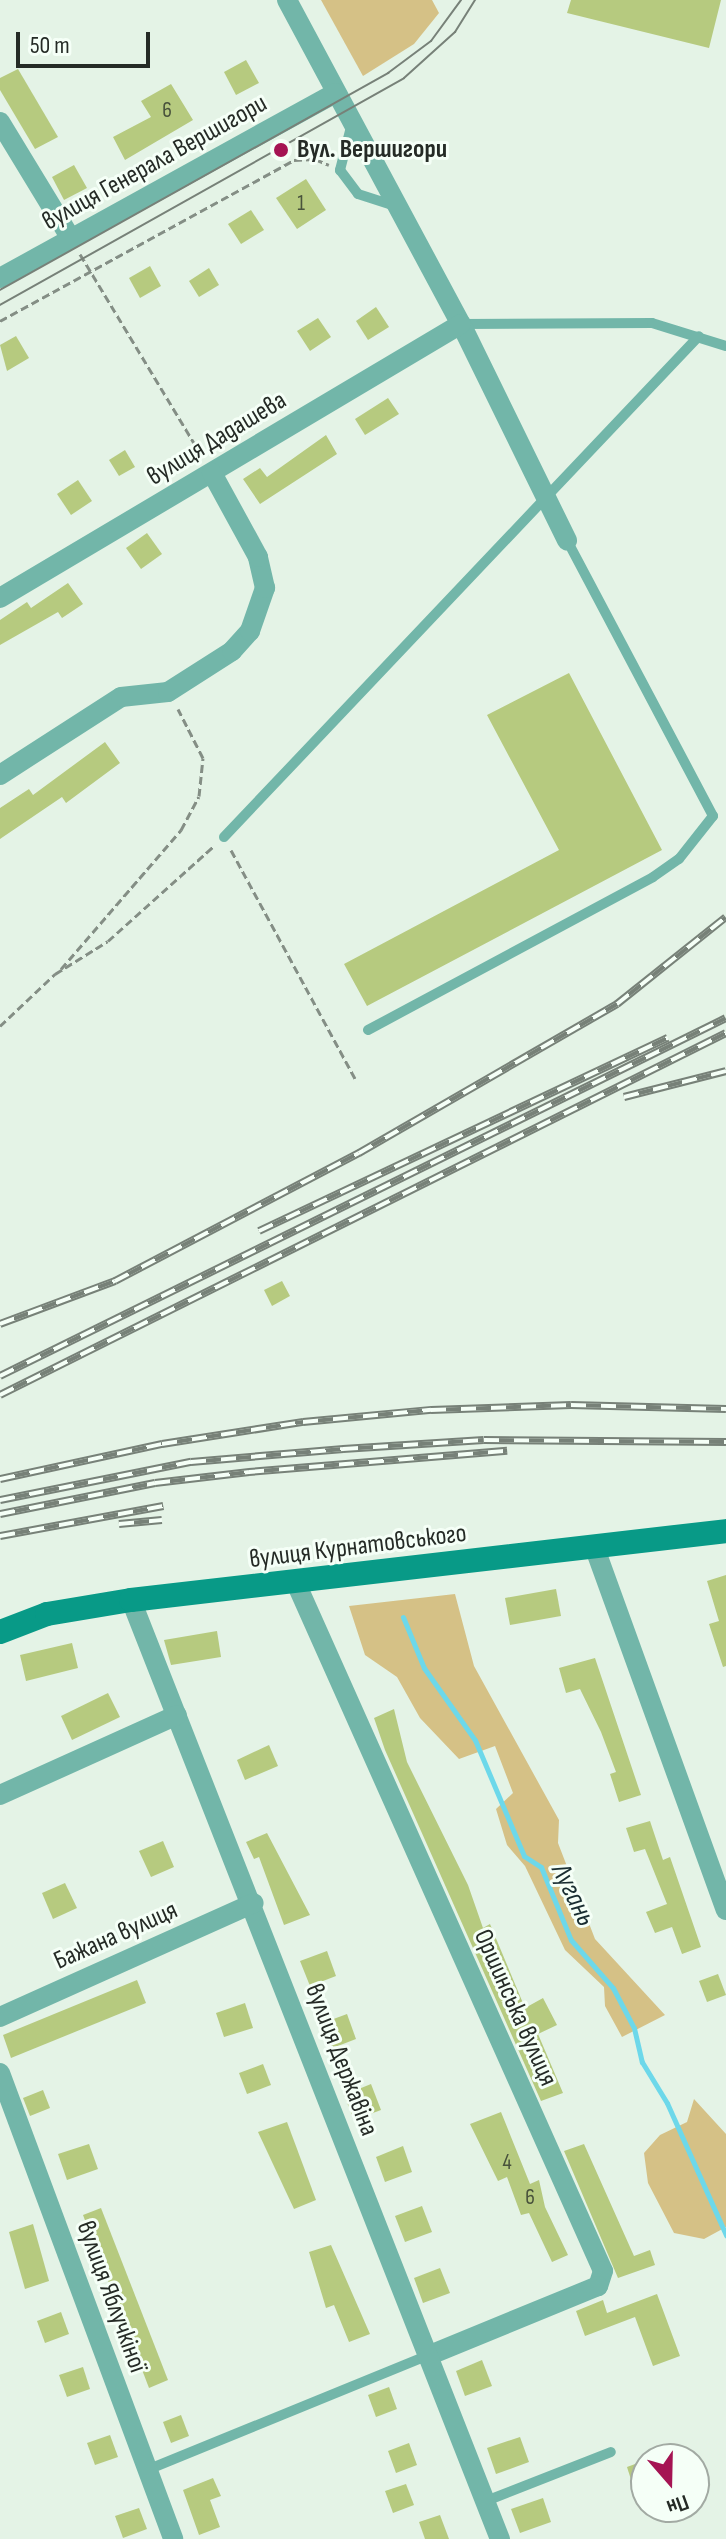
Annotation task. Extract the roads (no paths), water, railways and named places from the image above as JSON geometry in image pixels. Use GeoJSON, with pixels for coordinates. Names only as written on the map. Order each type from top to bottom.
{"type":"FeatureCollection","features":[{"type":"Feature","properties":{"kind":"street"},"geometry":{"type":"LineString","coordinates":[[287,0],[461,324],[567,540]]}},
{"type":"Feature","properties":{"kind":"street","name":"вулиця Генерала Вершигори"},"geometry":{"type":"LineString","coordinates":[[0,278],[335,93]]}},
{"type":"Feature","properties":{"kind":"street"},"geometry":{"type":"LineString","coordinates":[[0,122],[71,239]]}},
{"type":"Feature","properties":{"kind":"street","name":"вулиця Дадашева"},"geometry":{"type":"LineString","coordinates":[[0,598],[461,324]]}},
{"type":"Feature","properties":{"kind":"street"},"geometry":{"type":"LineString","coordinates":[[0,775],[121,697],[168,692],[241,641],[250,631],[265,588],[258,557],[212,473]]}},
{"type":"Feature","properties":{"kind":"street","name":"вулиця Курнатовського"},"geometry":{"type":"LineString","coordinates":[[0,1632],[47,1614],[131,1600],[726,1531]]}},
{"type":"Feature","properties":{"kind":"street"},"geometry":{"type":"LineString","coordinates":[[594,1546],[726,1910]]}},
{"type":"Feature","properties":{"kind":"street","name":"Оршинська вулиця"},"geometry":{"type":"LineString","coordinates":[[296,1583],[603,2271],[598,2286],[427,2356]]}},
{"type":"Feature","properties":{"kind":"street","name":"вулиця Державіна"},"geometry":{"type":"LineString","coordinates":[[131,1600],[254,1903],[500,2539]]}},
{"type":"Feature","properties":{"kind":"street"},"geometry":{"type":"LineString","coordinates":[[0,1795],[177,1715]]}},
{"type":"Feature","properties":{"kind":"street","name":"Бажана вулиця"},"geometry":{"type":"LineString","coordinates":[[0,2017],[254,1903]]}},
{"type":"Feature","properties":{"kind":"street","name":"вулиця Яблучкіної"},"geometry":{"type":"LineString","coordinates":[[0,2073],[173,2539]]}},
{"type":"Feature","properties":{"kind":"lane"},"geometry":{"type":"LineString","coordinates":[[352,122],[340,170],[358,194],[397,206]]}},
{"type":"Feature","properties":{"kind":"lane"},"geometry":{"type":"LineString","coordinates":[[461,324],[652,323],[726,346]]}},
{"type":"Feature","properties":{"kind":"lane"},"geometry":{"type":"LineString","coordinates":[[224,837],[699,336]]}},
{"type":"Feature","properties":{"kind":"lane"},"geometry":{"type":"LineString","coordinates":[[368,1030],[653,877],[679,859],[713,816],[567,540]]}},
{"type":"Feature","properties":{"kind":"lane"},"geometry":{"type":"LineString","coordinates":[[147,2470],[427,2356]]}},
{"type":"Feature","properties":{"kind":"lane"},"geometry":{"type":"LineString","coordinates":[[486,2501],[611,2452]]}},
{"type":"Feature","properties":{"kind":"waterway","name":"Лугань"},"geometry":{"type":"LineString","coordinates":[[403,1617],[424,1668],[475,1740],[524,1856],[541,1867],[571,1940],[613,1988],[634,2028],[642,2062],[667,2103],[726,2235]]}},
{"type":"Feature","properties":{"kind":"tram line"},"geometry":{"type":"LineString","coordinates":[[0,290],[388,73],[431,41],[461,0]]}},
{"type":"Feature","properties":{"kind":"tram line"},"geometry":{"type":"LineString","coordinates":[[0,305],[404,78],[455,32],[475,0]]}},
{"type":"Feature","properties":{"kind":"railway"},"geometry":{"type":"LineString","coordinates":[[0,1324],[115,1281],[359,1153],[617,1004],[726,917]]}},
{"type":"Feature","properties":{"kind":"railway"},"geometry":{"type":"LineString","coordinates":[[0,1376],[726,1018]]}},
{"type":"Feature","properties":{"kind":"railway"},"geometry":{"type":"LineString","coordinates":[[0,1395],[726,1033]]}},
{"type":"Feature","properties":{"kind":"railway"},"geometry":{"type":"LineString","coordinates":[[259,1231],[668,1038]]}},
{"type":"Feature","properties":{"kind":"railway"},"geometry":{"type":"LineString","coordinates":[[624,1097],[726,1071]]}},
{"type":"Feature","properties":{"kind":"railway"},"geometry":{"type":"LineString","coordinates":[[0,1479],[162,1444],[303,1422],[431,1410],[571,1405],[726,1409]]}},
{"type":"Feature","properties":{"kind":"railway"},"geometry":{"type":"LineString","coordinates":[[0,1500],[191,1462],[343,1449],[484,1440],[726,1442]]}},
{"type":"Feature","properties":{"kind":"railway"},"geometry":{"type":"LineString","coordinates":[[0,1514],[155,1483],[249,1472],[507,1451]]}},
{"type":"Feature","properties":{"kind":"railway"},"geometry":{"type":"LineString","coordinates":[[0,1536],[163,1506]]}},
{"type":"Feature","properties":{"kind":"railway"},"geometry":{"type":"LineString","coordinates":[[119,1524],[162,1520]]}},
{"type":"Feature","properties":{"kind":"place","name":"Вул. Вершигори"},"geometry":{"type":"Point","coordinates":[281,150]}}]}
